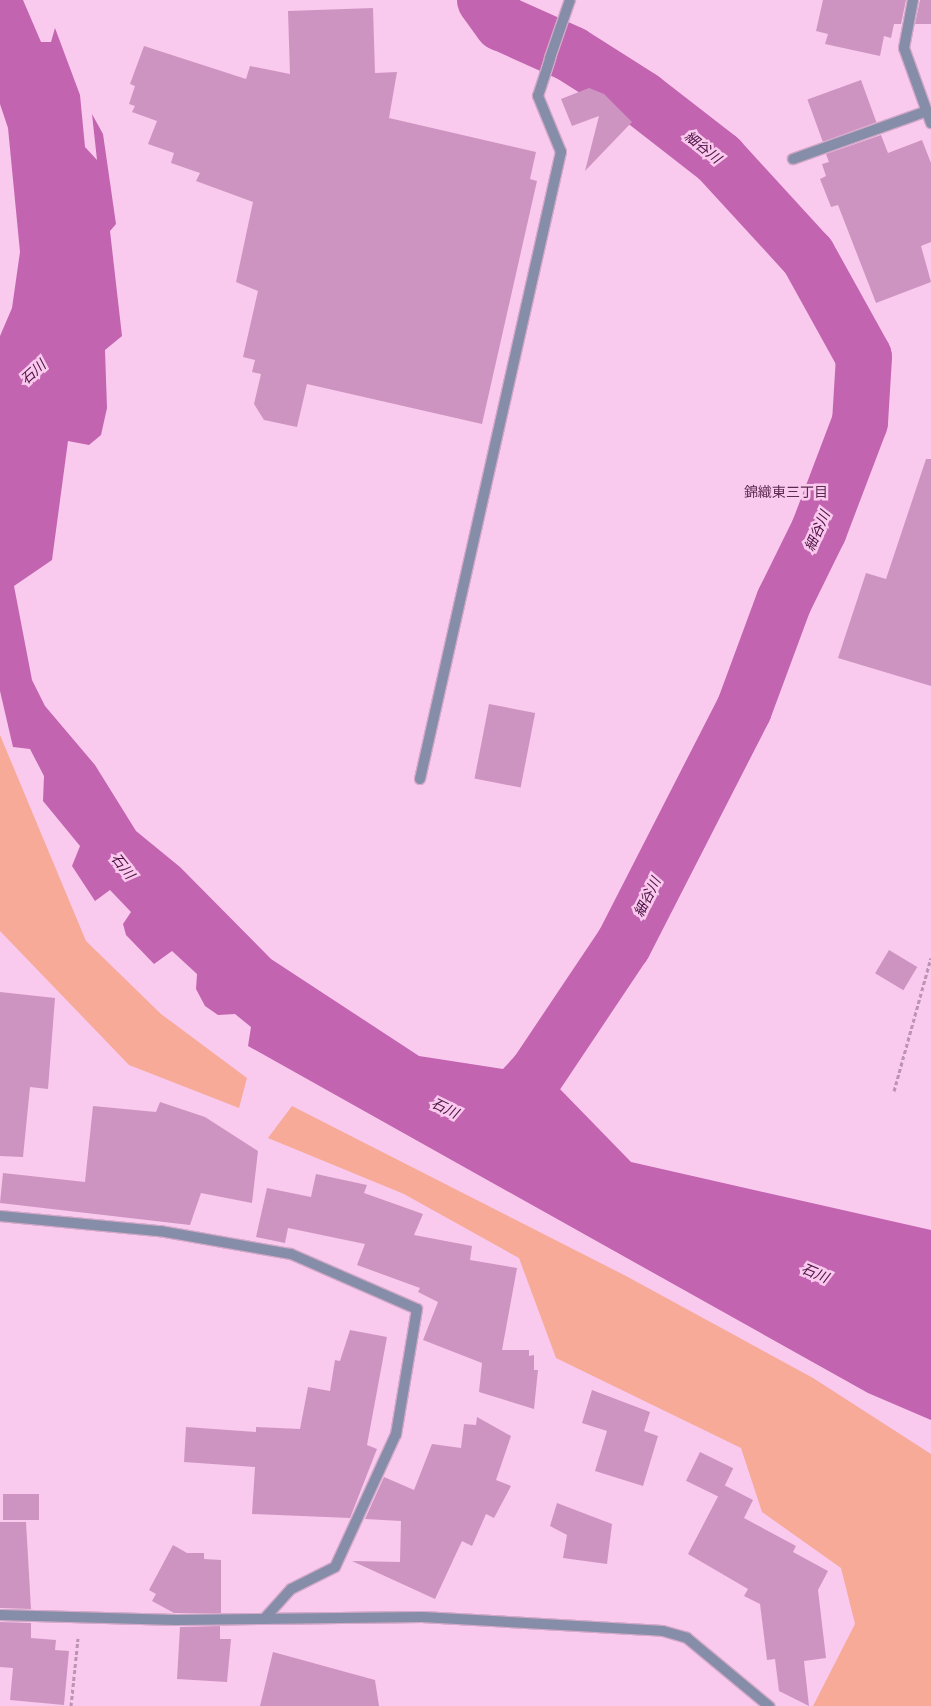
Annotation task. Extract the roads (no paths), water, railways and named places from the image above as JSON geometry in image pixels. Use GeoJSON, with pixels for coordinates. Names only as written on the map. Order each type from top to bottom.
{"type":"FeatureCollection","features":[{"type":"Feature","properties":{"kind":"street"},"geometry":{"type":"LineString","coordinates":[[420,779],[560,152],[538,96],[570,0]]}},
{"type":"Feature","properties":{"kind":"street"},"geometry":{"type":"LineString","coordinates":[[913,0],[904,48],[931,123]]}},
{"type":"Feature","properties":{"kind":"street"},"geometry":{"type":"LineString","coordinates":[[792,159],[927,111]]}},
{"type":"Feature","properties":{"kind":"street"},"geometry":{"type":"LineString","coordinates":[[0,1216],[160,1231],[291,1254],[417,1309],[396,1434],[334,1566],[291,1589],[264,1619]]}},
{"type":"Feature","properties":{"kind":"street"},"geometry":{"type":"LineString","coordinates":[[0,1615],[80,1618],[264,1619],[422,1617],[663,1631],[687,1638],[769,1706]]}},
{"type":"Feature","properties":{"kind":"water","name":"石川"},"geometry":{"type":"Polygon","coordinates":[[[0,0],[23,0],[41,42],[51,42],[55,28],[80,95],[85,147],[97,160],[92,114],[103,134],[116,224],[110,231],[122,336],[105,350],[107,408],[101,435],[89,445],[68,441],[52,560],[14,586],[32,680],[45,706],[95,765],[136,831],[180,867],[271,959],[419,1056],[503,1069],[550,1018],[576,1030],[558,1087],[631,1162],[931,1230],[931,1420],[868,1393],[248,1046],[251,1027],[235,1014],[218,1015],[205,1006],[196,989],[197,974],[172,951],[154,964],[126,935],[123,924],[131,912],[110,890],[95,901],[72,866],[80,846],[43,801],[44,776],[30,749],[13,747],[0,691],[0,336],[12,308],[20,252],[8,128],[0,104],[0,0]]]}},
{"type":"Feature","properties":{"kind":"waterway","name":"細谷川"},"geometry":{"type":"LineString","coordinates":[[485,0],[502,23],[571,54],[642,99],[719,159],[808,256],[864,357],[860,422],[819,530],[784,601],[744,709],[623,945],[526,1090]]}},
{"type":"Feature","properties":{"kind":"district","name":"錦織東三丁目"},"geometry":{"type":"Point","coordinates":[786,492]}}]}
